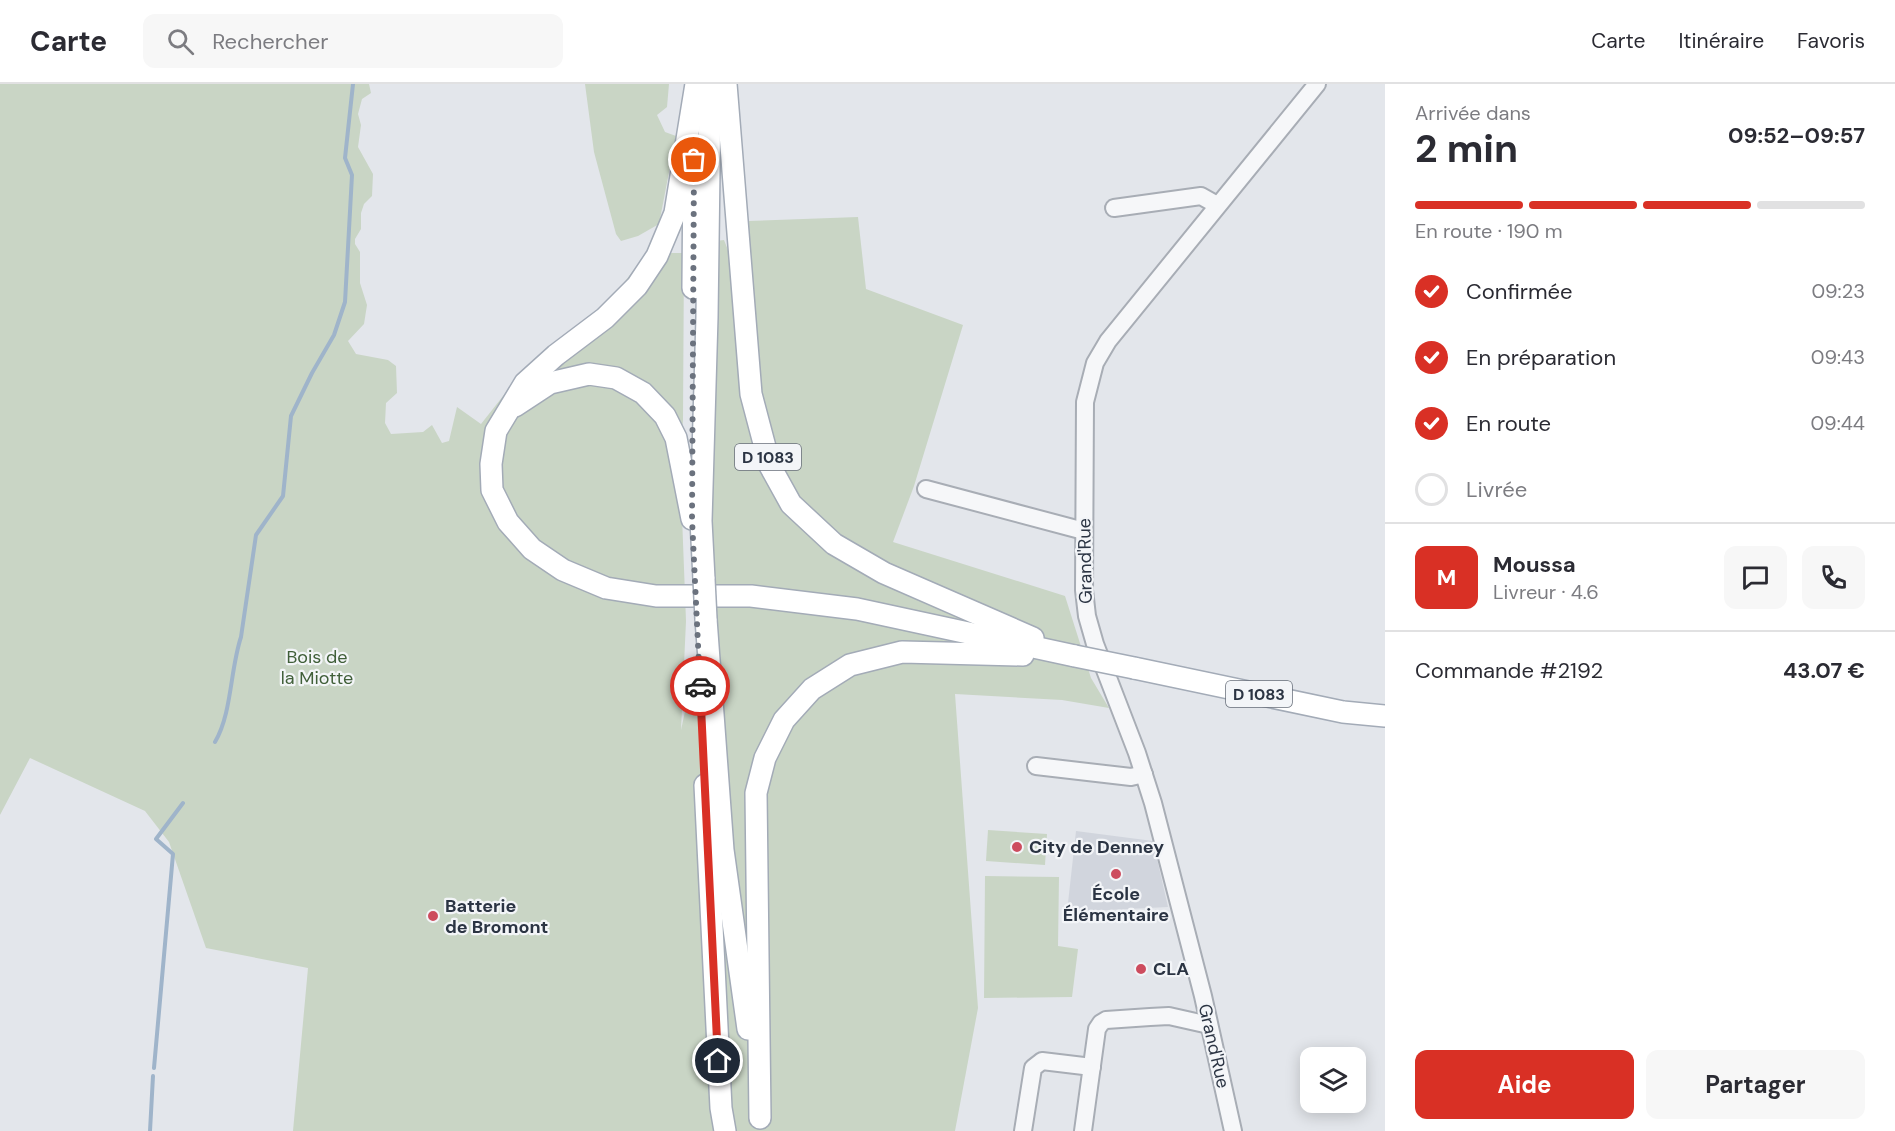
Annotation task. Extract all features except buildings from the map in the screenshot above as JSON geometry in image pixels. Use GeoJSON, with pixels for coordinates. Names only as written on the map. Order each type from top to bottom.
{"type":"FeatureCollection","features":[{"type":"Feature","properties":{"kind":"main road","name":"D 1083"},"geometry":{"type":"LineString","coordinates":[[726,84],[751,394],[770,466],[791,504],[834,544],[884,573],[1075,656]]}},
{"type":"Feature","properties":{"kind":"main road","name":"D 1083"},"geometry":{"type":"LineString","coordinates":[[699,86],[675,213],[657,256],[637,286],[605,318],[556,355],[525,383],[496,431],[490,464],[492,490],[508,522],[532,549],[563,570],[606,588],[656,596],[751,596],[857,609],[1343,712],[1385,716]]}},
{"type":"Feature","properties":{"kind":"main road"},"geometry":{"type":"LineString","coordinates":[[699,86],[692,519],[700,580]]}},
{"type":"Feature","properties":{"kind":"main road"},"geometry":{"type":"LineString","coordinates":[[699,86],[710,95],[700,580],[721,1108],[725,1131]]}},
{"type":"Feature","properties":{"kind":"main road","name":"D 1083"},"geometry":{"type":"LineString","coordinates":[[508,411],[550,383],[589,374],[616,378],[643,393],[664,416],[676,438],[692,519]]}},
{"type":"Feature","properties":{"kind":"main road"},"geometry":{"type":"LineString","coordinates":[[702,620],[723,850],[761,1125]]}},
{"type":"Feature","properties":{"kind":"main road","name":"D 1083"},"geometry":{"type":"LineString","coordinates":[[761,1125],[756,793],[765,758],[784,720],[812,689],[850,665],[902,652],[1075,656]]}},
{"type":"Feature","properties":{"kind":"street","name":"Grand'Rue"},"geometry":{"type":"LineString","coordinates":[[1233,1131],[1209,1025],[1153,803],[1087,616],[1084,590],[1085,402],[1095,363],[1108,341],[1317,84]]}},
{"type":"Feature","properties":{"kind":"street"},"geometry":{"type":"LineString","coordinates":[[1114,208],[1201,196],[1217,205]]}},
{"type":"Feature","properties":{"kind":"street"},"geometry":{"type":"LineString","coordinates":[[926,489],[1084,531]]}},
{"type":"Feature","properties":{"kind":"street"},"geometry":{"type":"LineString","coordinates":[[1036,766],[1131,777],[1144,774]]}},
{"type":"Feature","properties":{"kind":"street"},"geometry":{"type":"LineString","coordinates":[[1083,1131],[1097,1029],[1101,1023],[1106,1020],[1169,1016],[1209,1025]]}},
{"type":"Feature","properties":{"kind":"street"},"geometry":{"type":"LineString","coordinates":[[1023,1131],[1033,1068],[1042,1061],[1092,1067]]}},
{"type":"Feature","properties":{"kind":"shaded area","name":"École Élémentaire"},"geometry":{"type":"Polygon","coordinates":[[[1076,831],[1153,841],[1168,907],[1067,912],[1076,831]]]}},
{"type":"Feature","properties":{"kind":"green space","name":"Bois de la Miotte"},"geometry":{"type":"Polygon","coordinates":[[[0,84],[369,84],[371,93],[362,99],[358,114],[361,125],[358,147],[373,174],[372,196],[364,204],[361,213],[361,229],[355,239],[360,252],[360,283],[367,305],[364,324],[348,341],[356,354],[388,360],[396,366],[397,393],[386,403],[385,423],[391,434],[423,432],[432,425],[442,443],[449,441],[457,407],[481,424],[515,381],[602,311],[640,262],[670,253],[684,253],[683,420],[678,483],[682,516],[686,621],[681,730],[712,586],[709,537],[716,241],[724,240],[734,265],[748,221],[858,217],[866,289],[963,325],[914,486],[893,542],[1065,596],[1091,678],[1109,708],[1062,700],[955,694],[978,1008],[955,1131],[293,1131],[308,968],[206,948],[169,842],[145,811],[30,758],[0,815],[0,84]]]}},
{"type":"Feature","properties":{"kind":"green space"},"geometry":{"type":"Polygon","coordinates":[[[585,84],[669,84],[667,107],[657,115],[665,132],[676,136],[659,224],[638,236],[621,241],[616,234],[594,152],[585,84]]]}},
{"type":"Feature","properties":{"kind":"green space","name":"City de Denney"},"geometry":{"type":"Polygon","coordinates":[[[988,830],[1047,834],[1045,865],[986,861],[988,830]]]}},
{"type":"Feature","properties":{"kind":"green space"},"geometry":{"type":"Polygon","coordinates":[[[985,876],[1059,877],[1058,946],[1078,949],[1072,997],[984,998],[985,876]]]}},
{"type":"Feature","properties":{"kind":"waterway"},"geometry":{"type":"LineString","coordinates":[[215,742],[221,731],[228,705],[256,535],[283,496],[291,416],[334,335],[345,302],[352,175],[345,158],[353,84]]}},
{"type":"Feature","properties":{"kind":"waterway"},"geometry":{"type":"LineString","coordinates":[[154,1068],[173,854],[156,839],[183,803]]}},
{"type":"Feature","properties":{"kind":"waterway"},"geometry":{"type":"LineString","coordinates":[[150,1131],[153,1076]]}},
{"type":"Feature","properties":{"kind":"way so far"},"geometry":{"type":"LineString","coordinates":[[694,160],[692,519],[700,686]]}},
{"type":"Feature","properties":{"kind":"place","name":"City de Denney"},"geometry":{"type":"Point","coordinates":[1017,847]}},
{"type":"Feature","properties":{"kind":"place","name":"École Élémentaire"},"geometry":{"type":"Point","coordinates":[1116,874]}},
{"type":"Feature","properties":{"kind":"place","name":"Batterie de Bromont"},"geometry":{"type":"Point","coordinates":[433,916]}},
{"type":"Feature","properties":{"kind":"place","name":"CLA"},"geometry":{"type":"Point","coordinates":[1141,969]}},
{"type":"Feature","properties":{"kind":"route"},"geometry":{"type":"LineString","coordinates":[[700,686],[718,1061]]}}]}
